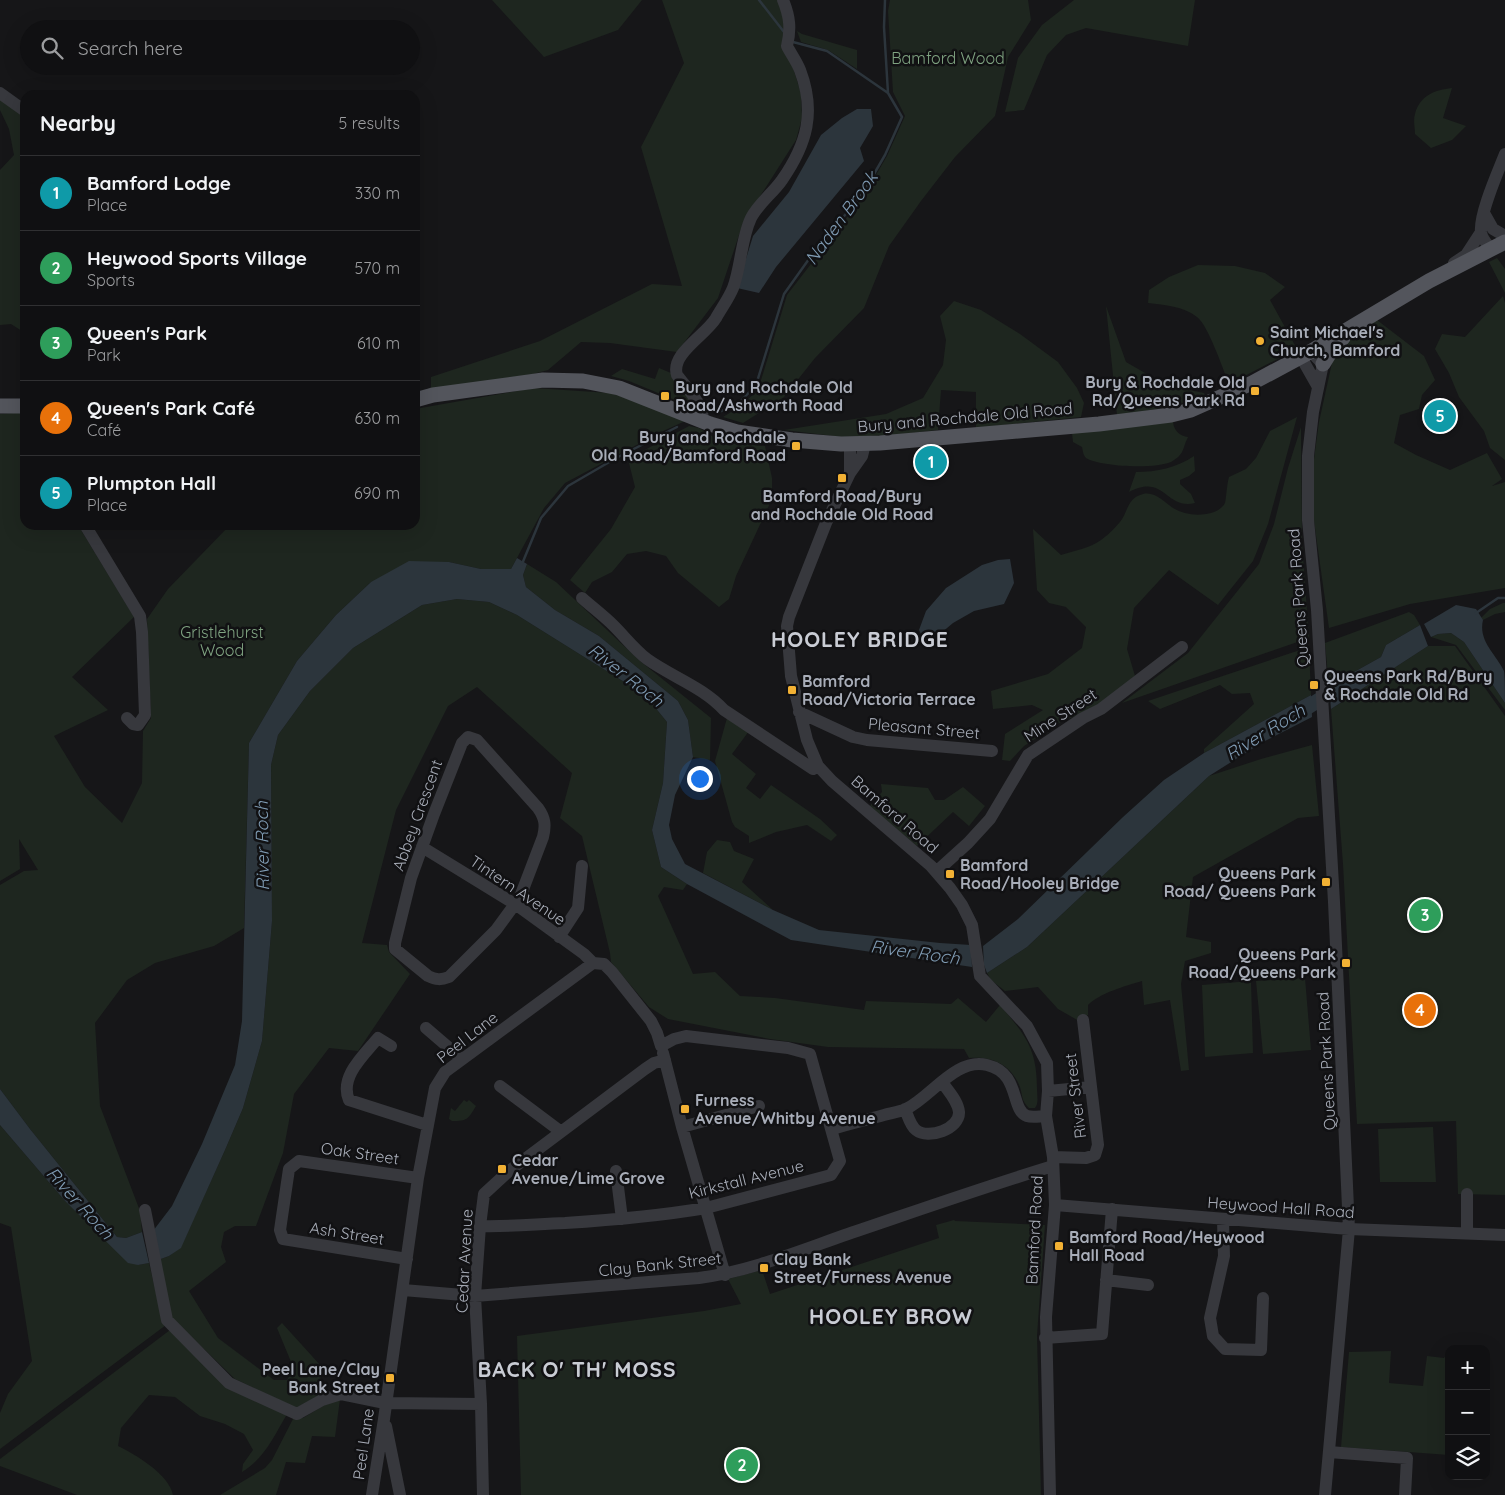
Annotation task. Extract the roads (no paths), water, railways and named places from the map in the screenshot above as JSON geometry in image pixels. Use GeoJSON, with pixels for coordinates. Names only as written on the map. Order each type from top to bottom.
{"type":"FeatureCollection","features":[{"type":"Feature","properties":{"kind":"main road","name":"Bury and Rochdale Old Road"},"geometry":{"type":"LineString","coordinates":[[420,399],[433,395],[543,380],[583,381],[619,388],[737,432],[792,440],[857,444],[1099,424],[1171,415],[1191,410],[1215,400],[1306,355],[1382,308],[1499,243]]}},
{"type":"Feature","properties":{"kind":"main road","name":"Bury and Rochdale Old Road"},"geometry":{"type":"LineString","coordinates":[[1323,364],[1334,346],[1351,332],[1374,318],[1382,308]]}},
{"type":"Feature","properties":{"kind":"main road"},"geometry":{"type":"LineString","coordinates":[[0,406],[20,406]]}},
{"type":"Feature","properties":{"kind":"street"},"geometry":{"type":"LineString","coordinates":[[702,420],[701,408],[677,375],[675,370],[677,363],[683,352],[714,320],[732,289],[750,220],[782,180],[801,147],[808,122],[809,108],[805,84],[799,67],[787,46],[791,32],[783,0]]}},
{"type":"Feature","properties":{"kind":"street"},"geometry":{"type":"LineString","coordinates":[[0,93],[20,107]]}},
{"type":"Feature","properties":{"kind":"street"},"geometry":{"type":"LineString","coordinates":[[1430,281],[1466,255],[1481,232],[1484,213],[1505,154]]}},
{"type":"Feature","properties":{"kind":"street"},"geometry":{"type":"LineString","coordinates":[[1484,213],[1487,225],[1499,243]]}},
{"type":"Feature","properties":{"kind":"street"},"geometry":{"type":"LineString","coordinates":[[1481,232],[1484,242],[1499,243]]}},
{"type":"Feature","properties":{"kind":"street"},"geometry":{"type":"LineString","coordinates":[[1306,355],[1323,364]]}},
{"type":"Feature","properties":{"kind":"street"},"geometry":{"type":"LineString","coordinates":[[1306,355],[1318,386]]}},
{"type":"Feature","properties":{"kind":"street","name":"Queens Park Road"},"geometry":{"type":"LineString","coordinates":[[1323,364],[1313,412],[1308,456],[1308,520],[1317,610],[1337,951],[1349,1229],[1325,1495]]}},
{"type":"Feature","properties":{"kind":"street","name":"Bamford Road"},"geometry":{"type":"LineString","coordinates":[[857,444],[862,456],[850,474],[826,523],[789,617],[787,626],[791,676],[807,740],[818,766],[832,781],[936,872],[962,905],[972,925],[976,940],[980,976],[1027,1026],[1047,1063],[1048,1091],[1046,1116],[1053,1162],[1055,1205],[1046,1318],[1050,1495]]}},
{"type":"Feature","properties":{"kind":"street"},"geometry":{"type":"LineString","coordinates":[[88,530],[140,616],[145,715],[138,724],[133,724],[127,718]]}},
{"type":"Feature","properties":{"kind":"street"},"geometry":{"type":"LineString","coordinates":[[582,598],[612,623],[644,656],[659,668],[702,691],[716,701],[724,710],[813,769],[818,766]]}},
{"type":"Feature","properties":{"kind":"street","name":"Mine Street"},"geometry":{"type":"LineString","coordinates":[[936,872],[968,843],[990,819],[1028,755],[1083,718],[1101,709],[1182,647]]}},
{"type":"Feature","properties":{"kind":"street","name":"Pleasant Street"},"geometry":{"type":"LineString","coordinates":[[799,712],[853,737],[867,740],[992,751]]}},
{"type":"Feature","properties":{"kind":"street","name":"Abbey Crescent"},"geometry":{"type":"LineString","coordinates":[[468,737],[477,740],[538,808],[545,821],[543,836],[516,904],[496,930],[449,977],[440,980],[428,976],[398,953],[396,949],[395,943],[422,847],[462,743],[468,737]]}},
{"type":"Feature","properties":{"kind":"street","name":"Tintern Avenue"},"geometry":{"type":"LineString","coordinates":[[422,847],[516,904],[584,954],[593,963]]}},
{"type":"Feature","properties":{"kind":"street"},"geometry":{"type":"LineString","coordinates":[[559,937],[578,908],[582,866]]}},
{"type":"Feature","properties":{"kind":"street"},"geometry":{"type":"LineString","coordinates":[[593,963],[604,964],[612,972],[651,1021],[657,1033],[725,1274]]}},
{"type":"Feature","properties":{"kind":"street","name":"Peel Lane"},"geometry":{"type":"LineString","coordinates":[[372,1495],[418,1178],[435,1088],[445,1072],[593,963]]}},
{"type":"Feature","properties":{"kind":"street","name":"River Street"},"geometry":{"type":"LineString","coordinates":[[1053,1162],[1086,1158],[1095,1154],[1098,1145],[1083,1020]]}},
{"type":"Feature","properties":{"kind":"street"},"geometry":{"type":"LineString","coordinates":[[426,1028],[462,1060]]}},
{"type":"Feature","properties":{"kind":"street","name":"Kirkstall Avenue"},"geometry":{"type":"LineString","coordinates":[[480,1226],[501,1227],[622,1219],[706,1208],[831,1175],[840,1161],[810,1054],[788,1048],[686,1036],[674,1039],[661,1046]]}},
{"type":"Feature","properties":{"kind":"street"},"geometry":{"type":"LineString","coordinates":[[391,1046],[378,1038],[350,1073],[347,1088],[349,1100],[427,1125]]}},
{"type":"Feature","properties":{"kind":"street","name":"Cedar Avenue"},"geometry":{"type":"LineString","coordinates":[[483,1495],[481,1404],[475,1296],[484,1194],[509,1171],[560,1131],[645,1069],[654,1063],[665,1060]]}},
{"type":"Feature","properties":{"kind":"street"},"geometry":{"type":"LineString","coordinates":[[832,1129],[906,1109],[961,1068],[987,1065],[1002,1072],[1008,1078],[1014,1090],[1018,1107],[1023,1114],[1032,1117],[1046,1116]]}},
{"type":"Feature","properties":{"kind":"street"},"geometry":{"type":"LineString","coordinates":[[906,1109],[912,1124],[921,1133],[934,1133],[951,1127],[959,1117],[958,1105],[942,1082]]}},
{"type":"Feature","properties":{"kind":"street"},"geometry":{"type":"LineString","coordinates":[[500,1086],[560,1131]]}},
{"type":"Feature","properties":{"kind":"street"},"geometry":{"type":"LineString","coordinates":[[1048,1091],[1091,1087]]}},
{"type":"Feature","properties":{"kind":"street"},"geometry":{"type":"LineString","coordinates":[[682,1127],[759,1106]]}},
{"type":"Feature","properties":{"kind":"street","name":"Oak Street"},"geometry":{"type":"LineString","coordinates":[[283,1239],[280,1230],[289,1169],[299,1161],[418,1178]]}},
{"type":"Feature","properties":{"kind":"street","name":"Clay Bank Street"},"geometry":{"type":"LineString","coordinates":[[403,1290],[475,1296],[690,1279],[725,1274],[760,1265],[1053,1162]]}},
{"type":"Feature","properties":{"kind":"street"},"geometry":{"type":"LineString","coordinates":[[616,1171],[622,1219]]}},
{"type":"Feature","properties":{"kind":"street"},"geometry":{"type":"LineString","coordinates":[[1467,1194],[1467,1233]]}},
{"type":"Feature","properties":{"kind":"street","name":"Heywood Hall Road"},"geometry":{"type":"LineString","coordinates":[[1055,1205],[1349,1229],[1505,1235]]}},
{"type":"Feature","properties":{"kind":"street"},"geometry":{"type":"LineString","coordinates":[[1046,1338],[1102,1334],[1112,1209]]}},
{"type":"Feature","properties":{"kind":"street"},"geometry":{"type":"LineString","coordinates":[[145,1210],[167,1320],[229,1383],[297,1414],[322,1400],[341,1394],[385,1403],[481,1404]]}},
{"type":"Feature","properties":{"kind":"street"},"geometry":{"type":"LineString","coordinates":[[1223,1220],[1224,1256],[1210,1318],[1213,1336],[1225,1348],[1261,1350],[1263,1298]]}},
{"type":"Feature","properties":{"kind":"street","name":"Ash Street"},"geometry":{"type":"LineString","coordinates":[[283,1239],[407,1259]]}},
{"type":"Feature","properties":{"kind":"street"},"geometry":{"type":"LineString","coordinates":[[1106,1280],[1148,1285]]}},
{"type":"Feature","properties":{"kind":"street"},"geometry":{"type":"LineString","coordinates":[[384,1419],[400,1495]]}},
{"type":"Feature","properties":{"kind":"street"},"geometry":{"type":"LineString","coordinates":[[1329,1452],[1407,1458],[1405,1495]]}},
{"type":"Feature","properties":{"kind":"water"},"geometry":{"type":"Polygon","coordinates":[[[857,109],[871,109],[873,126],[860,148],[864,161],[776,267],[759,293],[737,288],[753,236],[789,192],[821,135],[857,109]]]}},
{"type":"Feature","properties":{"kind":"water"},"geometry":{"type":"Polygon","coordinates":[[[517,558],[527,564],[523,575],[526,587],[555,610],[599,636],[678,701],[688,720],[693,757],[675,795],[669,825],[672,839],[685,864],[773,910],[819,930],[971,945],[972,967],[791,940],[687,884],[661,867],[652,830],[663,783],[667,722],[645,695],[517,615],[489,602],[457,599],[422,605],[353,648],[310,691],[278,735],[271,765],[272,921],[262,1041],[243,1108],[181,1248],[169,1256],[158,1260],[153,1231],[172,1206],[202,1144],[235,1065],[242,1021],[249,743],[297,661],[336,615],[371,582],[409,561],[449,562],[481,569],[511,569],[517,558]]]}},
{"type":"Feature","properties":{"kind":"water"},"geometry":{"type":"Polygon","coordinates":[[[1010,559],[1014,583],[1004,604],[974,611],[953,623],[934,639],[923,638],[919,630],[926,611],[946,588],[982,565],[998,560],[1010,559]]]}},
{"type":"Feature","properties":{"kind":"water"},"geometry":{"type":"Polygon","coordinates":[[[1456,605],[1476,609],[1483,620],[1482,628],[1485,641],[1504,671],[1505,703],[1464,642],[1451,633],[1438,634],[1431,637],[1424,624],[1456,605]]]}},
{"type":"Feature","properties":{"kind":"water"},"geometry":{"type":"Polygon","coordinates":[[[1420,625],[1428,646],[1331,709],[1329,686],[1381,657],[1386,645],[1420,625]]]}},
{"type":"Feature","properties":{"kind":"water"},"geometry":{"type":"Polygon","coordinates":[[[1311,695],[1312,717],[1263,742],[1209,776],[1027,947],[987,973],[984,965],[983,946],[1018,919],[1164,780],[1204,753],[1311,695]]]}},
{"type":"Feature","properties":{"kind":"water"},"geometry":{"type":"Polygon","coordinates":[[[0,1089],[117,1237],[126,1238],[142,1232],[149,1263],[138,1265],[128,1263],[65,1201],[0,1125],[0,1089]]]}},
{"type":"Feature","properties":{"kind":"waterway"},"geometry":{"type":"LineString","coordinates":[[759,0],[784,32]]}},
{"type":"Feature","properties":{"kind":"waterway","name":"Naden Brook"},"geometry":{"type":"LineString","coordinates":[[716,413],[738,404],[756,385],[784,294],[809,259],[863,193],[885,155],[902,117],[888,93],[884,27],[885,0]]}},
{"type":"Feature","properties":{"kind":"waterway"},"geometry":{"type":"LineString","coordinates":[[793,42],[827,51],[888,93]]}},
{"type":"Feature","properties":{"kind":"waterway","name":"Naden Brook"},"geometry":{"type":"LineString","coordinates":[[522,564],[541,518],[568,486],[618,457],[677,427]]}},
{"type":"Feature","properties":{"kind":"waterway"},"geometry":{"type":"LineString","coordinates":[[1476,613],[1498,598],[1505,598]]}},
{"type":"Feature","properties":{"kind":"waterway","name":"River Roch"},"geometry":{"type":"LineString","coordinates":[[1295,715],[1348,682]]}},
{"type":"Feature","properties":{"kind":"place","name":"Saint Michael's Church, Bamford"},"geometry":{"type":"Point","coordinates":[1260,341]}},
{"type":"Feature","properties":{"kind":"place","name":"Bury & Rochdale Old Rd/Queens Park Rd"},"geometry":{"type":"Point","coordinates":[1255,391]}},
{"type":"Feature","properties":{"kind":"place","name":"Bury and Rochdale Old Road/Ashworth Road"},"geometry":{"type":"Point","coordinates":[665,396]}},
{"type":"Feature","properties":{"kind":"place","name":"Plumpton Hall"},"geometry":{"type":"Point","coordinates":[1440,416]}},
{"type":"Feature","properties":{"kind":"place","name":"Bury and Rochdale Old Road/Bamford Road"},"geometry":{"type":"Point","coordinates":[796,446]}},
{"type":"Feature","properties":{"kind":"place","name":"Bamford Lodge"},"geometry":{"type":"Point","coordinates":[931,462]}},
{"type":"Feature","properties":{"kind":"place","name":"Bamford Road/Bury and Rochdale Old Road"},"geometry":{"type":"Point","coordinates":[842,478]}},
{"type":"Feature","properties":{"kind":"place","name":"Queens Park Rd/Bury & Rochdale Old Rd"},"geometry":{"type":"Point","coordinates":[1314,685]}},
{"type":"Feature","properties":{"kind":"place","name":"Bamford Road/Victoria Terrace"},"geometry":{"type":"Point","coordinates":[792,690]}},
{"type":"Feature","properties":{"kind":"place","name":"Bamford Road/Hooley Bridge"},"geometry":{"type":"Point","coordinates":[950,874]}},
{"type":"Feature","properties":{"kind":"place","name":"Queens Park Road/ Queens Park"},"geometry":{"type":"Point","coordinates":[1326,882]}},
{"type":"Feature","properties":{"kind":"place","name":"Queen's Park"},"geometry":{"type":"Point","coordinates":[1425,915]}},
{"type":"Feature","properties":{"kind":"place","name":"Queens Park Road/Queens Park"},"geometry":{"type":"Point","coordinates":[1346,963]}},
{"type":"Feature","properties":{"kind":"place","name":"Queen's Park Café"},"geometry":{"type":"Point","coordinates":[1420,1010]}},
{"type":"Feature","properties":{"kind":"place","name":"Furness Avenue/Whitby Avenue"},"geometry":{"type":"Point","coordinates":[685,1109]}},
{"type":"Feature","properties":{"kind":"place","name":"Cedar Avenue/Lime Grove"},"geometry":{"type":"Point","coordinates":[502,1169]}},
{"type":"Feature","properties":{"kind":"place","name":"Bamford Road/Heywood Hall Road"},"geometry":{"type":"Point","coordinates":[1059,1246]}},
{"type":"Feature","properties":{"kind":"place","name":"Clay Bank Street/Furness Avenue"},"geometry":{"type":"Point","coordinates":[764,1268]}},
{"type":"Feature","properties":{"kind":"place","name":"Peel Lane/Clay Bank Street"},"geometry":{"type":"Point","coordinates":[390,1378]}},
{"type":"Feature","properties":{"kind":"place","name":"Heywood Sports Village"},"geometry":{"type":"Point","coordinates":[742,1465]}},
{"type":"Feature","properties":{"kind":"district","name":"HOOLEY BRIDGE"},"geometry":{"type":"Point","coordinates":[860,639]}},
{"type":"Feature","properties":{"kind":"district","name":"HOOLEY BROW"},"geometry":{"type":"Point","coordinates":[891,1316]}},
{"type":"Feature","properties":{"kind":"district","name":"BACK O' TH' MOSS"},"geometry":{"type":"Point","coordinates":[577,1369]}},
{"type":"Feature","properties":{"kind":"park label","name":"Bamford Wood"},"geometry":{"type":"Point","coordinates":[948,58]}},
{"type":"Feature","properties":{"kind":"park label","name":"Gristlehurst Wood"},"geometry":{"type":"Point","coordinates":[222,641]}}]}
